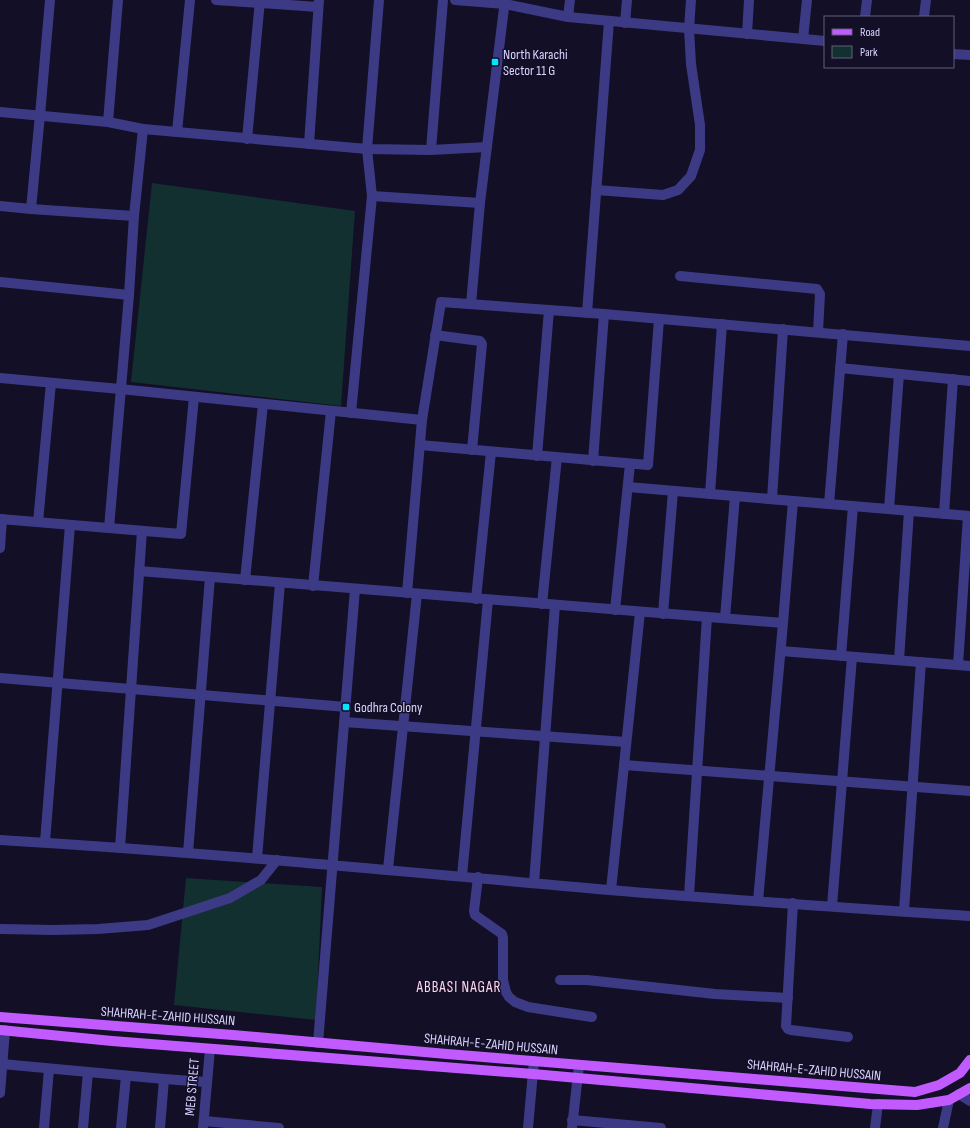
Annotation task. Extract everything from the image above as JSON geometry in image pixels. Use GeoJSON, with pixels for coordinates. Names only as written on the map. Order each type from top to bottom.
{"type":"FeatureCollection","features":[{"type":"Feature","properties":{"kind":"main road","name":"SHAHRAH-E-ZAHID HUSSAIN"},"geometry":{"type":"LineString","coordinates":[[0,1017],[915,1092],[939,1085],[960,1073],[970,1060]]}},
{"type":"Feature","properties":{"kind":"main road","name":"SHAHRAH-E-ZAHID HUSSAIN"},"geometry":{"type":"LineString","coordinates":[[3,1030],[210,1049],[533,1074],[878,1104],[917,1105],[949,1100],[970,1088]]}},
{"type":"Feature","properties":{"kind":"street"},"geometry":{"type":"LineString","coordinates":[[31,209],[50,0]]}},
{"type":"Feature","properties":{"kind":"street"},"geometry":{"type":"LineString","coordinates":[[108,122],[118,0]]}},
{"type":"Feature","properties":{"kind":"street"},"geometry":{"type":"LineString","coordinates":[[178,132],[190,0]]}},
{"type":"Feature","properties":{"kind":"street"},"geometry":{"type":"LineString","coordinates":[[216,0],[319,3],[309,144]]}},
{"type":"Feature","properties":{"kind":"street"},"geometry":{"type":"LineString","coordinates":[[350,413],[372,196],[367,149],[379,0]]}},
{"type":"Feature","properties":{"kind":"street"},"geometry":{"type":"LineString","coordinates":[[431,150],[443,0]]}},
{"type":"Feature","properties":{"kind":"street"},"geometry":{"type":"LineString","coordinates":[[455,0],[505,2],[568,17],[824,42]]}},
{"type":"Feature","properties":{"kind":"street"},"geometry":{"type":"LineString","coordinates":[[568,17],[570,0]]}},
{"type":"Feature","properties":{"kind":"street"},"geometry":{"type":"LineString","coordinates":[[625,23],[628,0]]}},
{"type":"Feature","properties":{"kind":"street"},"geometry":{"type":"LineString","coordinates":[[596,190],[663,195],[678,190],[691,176],[700,150],[700,125],[691,64],[689,28],[691,0]]}},
{"type":"Feature","properties":{"kind":"street"},"geometry":{"type":"LineString","coordinates":[[747,34],[749,0]]}},
{"type":"Feature","properties":{"kind":"street"},"geometry":{"type":"LineString","coordinates":[[803,39],[807,0]]}},
{"type":"Feature","properties":{"kind":"street"},"geometry":{"type":"LineString","coordinates":[[865,16],[867,0]]}},
{"type":"Feature","properties":{"kind":"street"},"geometry":{"type":"LineString","coordinates":[[924,16],[926,0]]}},
{"type":"Feature","properties":{"kind":"street"},"geometry":{"type":"LineString","coordinates":[[247,139],[260,2]]}},
{"type":"Feature","properties":{"kind":"street"},"geometry":{"type":"LineString","coordinates":[[471,304],[480,203],[505,2]]}},
{"type":"Feature","properties":{"kind":"street"},"geometry":{"type":"LineString","coordinates":[[587,313],[609,21]]}},
{"type":"Feature","properties":{"kind":"street"},"geometry":{"type":"LineString","coordinates":[[954,54],[970,55]]}},
{"type":"Feature","properties":{"kind":"street"},"geometry":{"type":"LineString","coordinates":[[0,112],[108,122],[143,129],[367,149],[431,150],[487,147]]}},
{"type":"Feature","properties":{"kind":"street"},"geometry":{"type":"LineString","coordinates":[[109,528],[134,216],[143,129]]}},
{"type":"Feature","properties":{"kind":"street"},"geometry":{"type":"LineString","coordinates":[[372,196],[480,203]]}},
{"type":"Feature","properties":{"kind":"street"},"geometry":{"type":"LineString","coordinates":[[0,206],[134,216]]}},
{"type":"Feature","properties":{"kind":"street"},"geometry":{"type":"LineString","coordinates":[[680,276],[817,289],[820,294],[818,332]]}},
{"type":"Feature","properties":{"kind":"street"},"geometry":{"type":"LineString","coordinates":[[0,282],[128,295]]}},
{"type":"Feature","properties":{"kind":"street"},"geometry":{"type":"LineString","coordinates":[[388,869],[403,726],[422,420],[440,302],[604,314],[970,346]]}},
{"type":"Feature","properties":{"kind":"street"},"geometry":{"type":"LineString","coordinates":[[536,456],[549,310]]}},
{"type":"Feature","properties":{"kind":"street"},"geometry":{"type":"LineString","coordinates":[[593,460],[604,314]]}},
{"type":"Feature","properties":{"kind":"street"},"geometry":{"type":"LineString","coordinates":[[420,445],[648,465],[660,319]]}},
{"type":"Feature","properties":{"kind":"street"},"geometry":{"type":"LineString","coordinates":[[710,494],[722,324]]}},
{"type":"Feature","properties":{"kind":"street"},"geometry":{"type":"LineString","coordinates":[[772,499],[783,329]]}},
{"type":"Feature","properties":{"kind":"street"},"geometry":{"type":"LineString","coordinates":[[830,504],[843,334]]}},
{"type":"Feature","properties":{"kind":"street"},"geometry":{"type":"LineString","coordinates":[[435,335],[480,341],[482,344],[472,450]]}},
{"type":"Feature","properties":{"kind":"street"},"geometry":{"type":"LineString","coordinates":[[840,368],[970,381]]}},
{"type":"Feature","properties":{"kind":"street"},"geometry":{"type":"LineString","coordinates":[[889,509],[899,374]]}},
{"type":"Feature","properties":{"kind":"street"},"geometry":{"type":"LineString","coordinates":[[0,378],[422,420]]}},
{"type":"Feature","properties":{"kind":"street"},"geometry":{"type":"LineString","coordinates":[[944,514],[953,379]]}},
{"type":"Feature","properties":{"kind":"street"},"geometry":{"type":"LineString","coordinates":[[38,522],[50,383]]}},
{"type":"Feature","properties":{"kind":"street"},"geometry":{"type":"LineString","coordinates":[[0,548],[1,519],[181,534],[194,397]]}},
{"type":"Feature","properties":{"kind":"street"},"geometry":{"type":"LineString","coordinates":[[245,580],[263,404]]}},
{"type":"Feature","properties":{"kind":"street"},"geometry":{"type":"LineString","coordinates":[[313,586],[331,412]]}},
{"type":"Feature","properties":{"kind":"street"},"geometry":{"type":"LineString","coordinates":[[476,599],[491,452]]}},
{"type":"Feature","properties":{"kind":"street"},"geometry":{"type":"LineString","coordinates":[[542,604],[557,457]]}},
{"type":"Feature","properties":{"kind":"street"},"geometry":{"type":"LineString","coordinates":[[615,610],[630,464]]}},
{"type":"Feature","properties":{"kind":"street"},"geometry":{"type":"LineString","coordinates":[[628,487],[969,516],[958,665]]}},
{"type":"Feature","properties":{"kind":"street"},"geometry":{"type":"LineString","coordinates":[[663,614],[672,491]]}},
{"type":"Feature","properties":{"kind":"street"},"geometry":{"type":"LineString","coordinates":[[725,618],[735,496]]}},
{"type":"Feature","properties":{"kind":"street"},"geometry":{"type":"LineString","coordinates":[[758,901],[793,501]]}},
{"type":"Feature","properties":{"kind":"street"},"geometry":{"type":"LineString","coordinates":[[841,656],[853,506]]}},
{"type":"Feature","properties":{"kind":"street"},"geometry":{"type":"LineString","coordinates":[[899,660],[909,511]]}},
{"type":"Feature","properties":{"kind":"street"},"geometry":{"type":"LineString","coordinates":[[45,842],[70,525]]}},
{"type":"Feature","properties":{"kind":"street"},"geometry":{"type":"LineString","coordinates":[[120,848],[142,531]]}},
{"type":"Feature","properties":{"kind":"street"},"geometry":{"type":"LineString","coordinates":[[139,571],[783,623]]}},
{"type":"Feature","properties":{"kind":"street"},"geometry":{"type":"LineString","coordinates":[[188,853],[210,577]]}},
{"type":"Feature","properties":{"kind":"street"},"geometry":{"type":"LineString","coordinates":[[257,858],[280,583]]}},
{"type":"Feature","properties":{"kind":"street"},"geometry":{"type":"LineString","coordinates":[[318,1043],[355,589]]}},
{"type":"Feature","properties":{"kind":"street"},"geometry":{"type":"LineString","coordinates":[[462,876],[488,600]]}},
{"type":"Feature","properties":{"kind":"street"},"geometry":{"type":"LineString","coordinates":[[534,883],[554,605]]}},
{"type":"Feature","properties":{"kind":"street"},"geometry":{"type":"LineString","coordinates":[[611,890],[640,612]]}},
{"type":"Feature","properties":{"kind":"street"},"geometry":{"type":"LineString","coordinates":[[689,896],[708,617]]}},
{"type":"Feature","properties":{"kind":"street"},"geometry":{"type":"LineString","coordinates":[[781,651],[970,666]]}},
{"type":"Feature","properties":{"kind":"street"},"geometry":{"type":"LineString","coordinates":[[832,906],[852,657]]}},
{"type":"Feature","properties":{"kind":"street"},"geometry":{"type":"LineString","coordinates":[[904,912],[921,662]]}},
{"type":"Feature","properties":{"kind":"street"},"geometry":{"type":"LineString","coordinates":[[0,678],[346,707]]}},
{"type":"Feature","properties":{"kind":"street"},"geometry":{"type":"LineString","coordinates":[[344,722],[626,742]]}},
{"type":"Feature","properties":{"kind":"street"},"geometry":{"type":"LineString","coordinates":[[624,765],[970,791]]}},
{"type":"Feature","properties":{"kind":"street"},"geometry":{"type":"LineString","coordinates":[[0,840],[257,858],[611,890],[970,916]]}},
{"type":"Feature","properties":{"kind":"street"},"geometry":{"type":"LineString","coordinates":[[0,929],[98,929],[148,924],[230,898],[261,880],[277,860]]}},
{"type":"Feature","properties":{"kind":"street"},"geometry":{"type":"LineString","coordinates":[[478,878],[474,912],[477,917],[502,934],[503,980],[509,997],[515,1002],[528,1007],[592,1016]]}},
{"type":"Feature","properties":{"kind":"street"},"geometry":{"type":"LineString","coordinates":[[793,904],[786,1026],[788,1029],[848,1037]]}},
{"type":"Feature","properties":{"kind":"street"},"geometry":{"type":"LineString","coordinates":[[560,980],[587,980],[715,994],[788,998]]}},
{"type":"Feature","properties":{"kind":"street"},"geometry":{"type":"LineString","coordinates":[[0,1093],[3,1030]]}},
{"type":"Feature","properties":{"kind":"street","name":"MEB STREET"},"geometry":{"type":"LineString","coordinates":[[204,1125],[206,1082],[210,1049]]}},
{"type":"Feature","properties":{"kind":"street"},"geometry":{"type":"LineString","coordinates":[[528,1128],[534,1061]]}},
{"type":"Feature","properties":{"kind":"street"},"geometry":{"type":"LineString","coordinates":[[2,1064],[206,1082]]}},
{"type":"Feature","properties":{"kind":"street"},"geometry":{"type":"LineString","coordinates":[[578,1065],[572,1124],[661,1128]]}},
{"type":"Feature","properties":{"kind":"street"},"geometry":{"type":"LineString","coordinates":[[44,1128],[50,1069]]}},
{"type":"Feature","properties":{"kind":"street"},"geometry":{"type":"LineString","coordinates":[[83,1128],[88,1072]]}},
{"type":"Feature","properties":{"kind":"street"},"geometry":{"type":"LineString","coordinates":[[121,1128],[126,1076]]}},
{"type":"Feature","properties":{"kind":"street"},"geometry":{"type":"LineString","coordinates":[[160,1128],[164,1079]]}},
{"type":"Feature","properties":{"kind":"street"},"geometry":{"type":"LineString","coordinates":[[959,1094],[970,1101]]}},
{"type":"Feature","properties":{"kind":"street"},"geometry":{"type":"LineString","coordinates":[[943,1128],[949,1100]]}},
{"type":"Feature","properties":{"kind":"street"},"geometry":{"type":"LineString","coordinates":[[875,1128],[878,1104]]}},
{"type":"Feature","properties":{"kind":"street"},"geometry":{"type":"LineString","coordinates":[[204,1125],[279,1128]]}},
{"type":"Feature","properties":{"kind":"green space"},"geometry":{"type":"Polygon","coordinates":[[[152,183],[355,211],[341,406],[131,382],[152,183]]]}},
{"type":"Feature","properties":{"kind":"green space"},"geometry":{"type":"Polygon","coordinates":[[[186,878],[322,887],[316,1020],[174,1005],[186,878]]]}},
{"type":"Feature","properties":{"kind":"place","name":"North Karachi Sector 11 G"},"geometry":{"type":"Point","coordinates":[495,62]}},
{"type":"Feature","properties":{"kind":"place","name":"Godhra Colony"},"geometry":{"type":"Point","coordinates":[346,707]}},
{"type":"Feature","properties":{"kind":"district","name":"ABBASI NAGAR"},"geometry":{"type":"Point","coordinates":[459,987]}}]}
